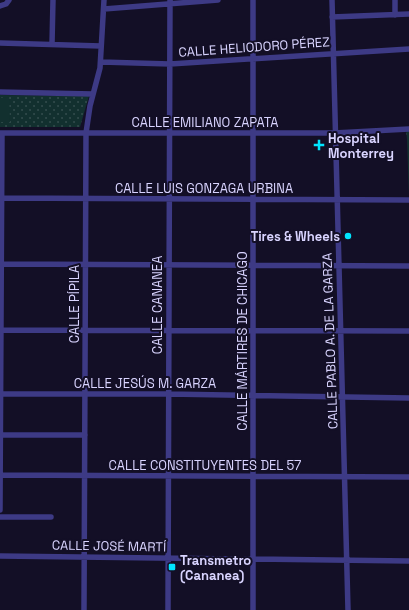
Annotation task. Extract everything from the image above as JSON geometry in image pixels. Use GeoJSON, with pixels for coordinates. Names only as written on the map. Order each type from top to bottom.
{"type":"FeatureCollection","features":[{"type":"Feature","properties":{"kind":"street"},"geometry":{"type":"LineString","coordinates":[[0,6],[6,4],[9,0]]}},
{"type":"Feature","properties":{"kind":"street"},"geometry":{"type":"LineString","coordinates":[[52,44],[53,0]]}},
{"type":"Feature","properties":{"kind":"street","name":"CALLE PÍPILA"},"geometry":{"type":"LineString","coordinates":[[84,610],[86,133],[93,94],[101,62],[104,0]]}},
{"type":"Feature","properties":{"kind":"street"},"geometry":{"type":"LineString","coordinates":[[104,9],[170,2],[218,0]]}},
{"type":"Feature","properties":{"kind":"street","name":"CALLE MÁRTIRES DE CHICAGO"},"geometry":{"type":"LineString","coordinates":[[253,0],[253,610]]}},
{"type":"Feature","properties":{"kind":"street","name":"CALLE PABLO A. DE LA GARZA"},"geometry":{"type":"LineString","coordinates":[[332,0],[334,132],[343,397],[348,610]]}},
{"type":"Feature","properties":{"kind":"street"},"geometry":{"type":"LineString","coordinates":[[395,0],[395,15]]}},
{"type":"Feature","properties":{"kind":"street","name":"CALLE CANANEA"},"geometry":{"type":"LineString","coordinates":[[168,610],[170,2]]}},
{"type":"Feature","properties":{"kind":"street"},"geometry":{"type":"LineString","coordinates":[[332,17],[409,14]]}},
{"type":"Feature","properties":{"kind":"street"},"geometry":{"type":"LineString","coordinates":[[0,44],[101,46]]}},
{"type":"Feature","properties":{"kind":"street","name":"CALLE HELIODORO PÉREZ"},"geometry":{"type":"LineString","coordinates":[[101,62],[170,64],[332,53],[409,50]]}},
{"type":"Feature","properties":{"kind":"street"},"geometry":{"type":"LineString","coordinates":[[0,92],[93,94]]}},
{"type":"Feature","properties":{"kind":"street","name":"CALLE EMILIANO ZAPATA"},"geometry":{"type":"LineString","coordinates":[[1,133],[254,133],[334,132],[409,128]]}},
{"type":"Feature","properties":{"kind":"street"},"geometry":{"type":"LineString","coordinates":[[0,510],[1,133]]}},
{"type":"Feature","properties":{"kind":"street","name":"CALLE LUIS GONZAGA URBINA"},"geometry":{"type":"LineString","coordinates":[[1,198],[254,198],[409,200]]}},
{"type":"Feature","properties":{"kind":"street"},"geometry":{"type":"LineString","coordinates":[[0,264],[409,266]]}},
{"type":"Feature","properties":{"kind":"street"},"geometry":{"type":"LineString","coordinates":[[0,330],[409,331]]}},
{"type":"Feature","properties":{"kind":"street","name":"CALLE JESÚS M. GARZA"},"geometry":{"type":"LineString","coordinates":[[0,394],[168,394],[409,398]]}},
{"type":"Feature","properties":{"kind":"street"},"geometry":{"type":"LineString","coordinates":[[0,435],[85,435]]}},
{"type":"Feature","properties":{"kind":"street","name":"CALLE CONSTITUYENTES DEL 57"},"geometry":{"type":"LineString","coordinates":[[0,475],[409,477]]}},
{"type":"Feature","properties":{"kind":"street"},"geometry":{"type":"LineString","coordinates":[[0,517],[51,516]]}},
{"type":"Feature","properties":{"kind":"street","name":"CALLE JOSÉ MARTÍ"},"geometry":{"type":"LineString","coordinates":[[0,556],[253,558],[347,561],[409,560]]}},
{"type":"Feature","properties":{"kind":"green space"},"geometry":{"type":"Polygon","coordinates":[[[0,95],[89,96],[80,127],[0,127],[0,95]]]}},
{"type":"Feature","properties":{"kind":"green space"},"geometry":{"type":"Polygon","coordinates":[[[9,97],[10,122],[0,122],[0,98],[9,97]]]}},
{"type":"Feature","properties":{"kind":"green space"},"geometry":{"type":"Polygon","coordinates":[[[406,131],[409,131],[409,195],[407,139],[406,131]]]}},
{"type":"Feature","properties":{"kind":"place","name":"Hospital Monterrey"},"geometry":{"type":"Point","coordinates":[319,145]}},
{"type":"Feature","properties":{"kind":"place","name":"Tires & Wheels"},"geometry":{"type":"Point","coordinates":[348,236]}},
{"type":"Feature","properties":{"kind":"place","name":"Transmetro (Cananea)"},"geometry":{"type":"Point","coordinates":[172,567]}}]}
